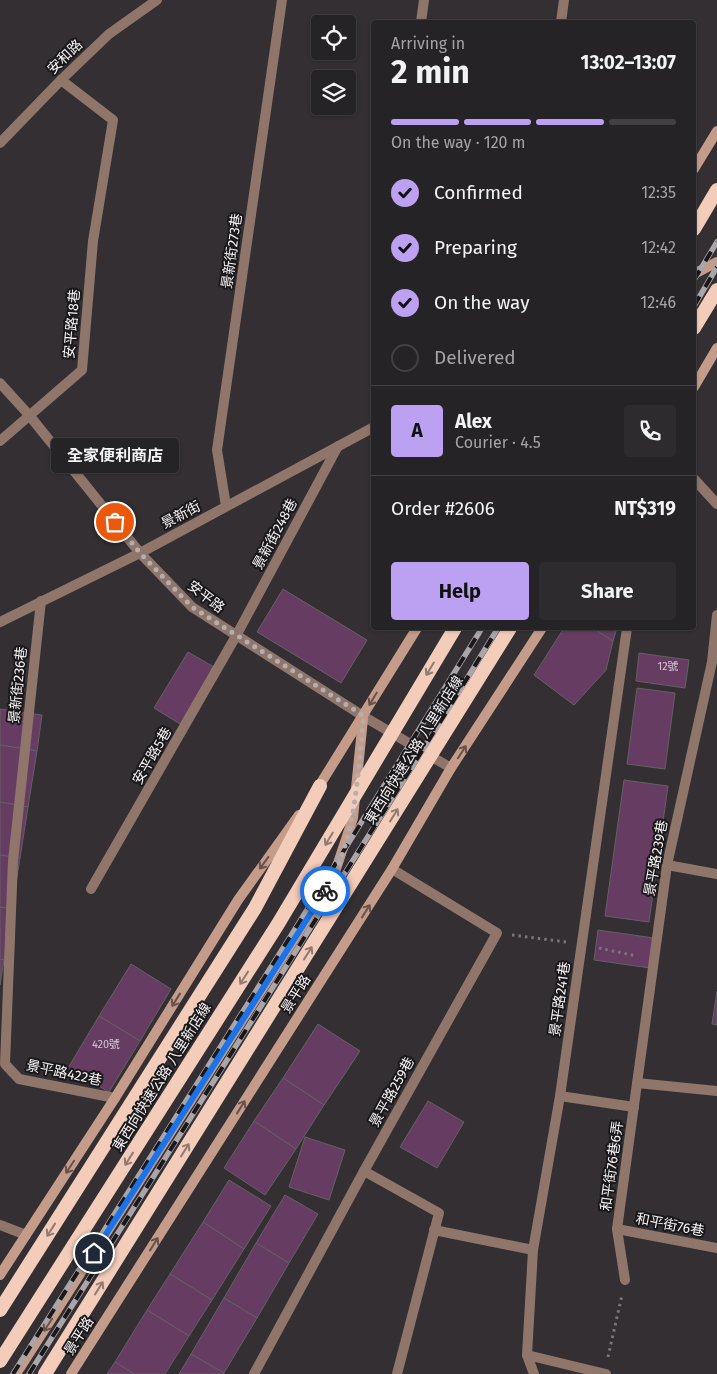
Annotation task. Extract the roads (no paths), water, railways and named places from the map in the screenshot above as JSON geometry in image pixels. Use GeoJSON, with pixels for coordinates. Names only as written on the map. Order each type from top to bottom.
{"type":"FeatureCollection","features":[{"type":"Feature","properties":{"kind":"highway"},"geometry":{"type":"LineString","coordinates":[[696,226],[717,190]]}},
{"type":"Feature","properties":{"kind":"highway"},"geometry":{"type":"LineString","coordinates":[[696,325],[717,290]]}},
{"type":"Feature","properties":{"kind":"highway","name":"東西向快速公路 八里新店線"},"geometry":{"type":"LineString","coordinates":[[0,1361],[278,924],[454,630]]}},
{"type":"Feature","properties":{"kind":"highway","name":"東西向快速公路 八里新店線"},"geometry":{"type":"LineString","coordinates":[[45,1374],[509,630]]}},
{"type":"Feature","properties":{"kind":"highway"},"geometry":{"type":"LineString","coordinates":[[0,1310],[255,908],[320,786]]}},
{"type":"Feature","properties":{"kind":"main road"},"geometry":{"type":"LineString","coordinates":[[696,167],[717,131]]}},
{"type":"Feature","properties":{"kind":"main road"},"geometry":{"type":"LineString","coordinates":[[696,273],[717,262]]}},
{"type":"Feature","properties":{"kind":"main road"},"geometry":{"type":"LineString","coordinates":[[696,385],[717,348]]}},
{"type":"Feature","properties":{"kind":"main road"},"geometry":{"type":"LineString","coordinates":[[0,1275],[115,1098],[238,900],[320,786],[416,630]]}},
{"type":"Feature","properties":{"kind":"main road","name":"景平路"},"geometry":{"type":"LineString","coordinates":[[71,1374],[392,869],[451,768],[541,630]]}},
{"type":"Feature","properties":{"kind":"main road"},"geometry":{"type":"LineString","coordinates":[[16,1374],[333,878],[353,818],[364,716]]}},
{"type":"Feature","properties":{"kind":"street","name":"安和路"},"geometry":{"type":"LineString","coordinates":[[0,142],[60,80],[110,34],[158,0]]}},
{"type":"Feature","properties":{"kind":"street","name":"景新街273巷"},"geometry":{"type":"LineString","coordinates":[[226,506],[217,450],[282,0]]}},
{"type":"Feature","properties":{"kind":"street"},"geometry":{"type":"LineString","coordinates":[[421,20],[424,0]]}},
{"type":"Feature","properties":{"kind":"street"},"geometry":{"type":"LineString","coordinates":[[561,20],[564,0]]}},
{"type":"Feature","properties":{"kind":"street","name":"安平路18巷"},"geometry":{"type":"LineString","coordinates":[[0,441],[82,370],[93,241],[113,120],[60,80]]}},
{"type":"Feature","properties":{"kind":"street","name":"安平路"},"geometry":{"type":"LineString","coordinates":[[0,383],[30,416],[140,553],[192,607],[364,716],[451,768]]}},
{"type":"Feature","properties":{"kind":"street","name":"景新街"},"geometry":{"type":"LineString","coordinates":[[0,622],[140,553],[371,429]]}},
{"type":"Feature","properties":{"kind":"street","name":"景新街248巷"},"geometry":{"type":"LineString","coordinates":[[236,636],[338,446]]}},
{"type":"Feature","properties":{"kind":"street"},"geometry":{"type":"LineString","coordinates":[[696,481],[717,504]]}},
{"type":"Feature","properties":{"kind":"street","name":"景新街236巷"},"geometry":{"type":"LineString","coordinates":[[13,861],[41,601]]}},
{"type":"Feature","properties":{"kind":"street","name":"景平路239巷"},"geometry":{"type":"LineString","coordinates":[[634,1107],[667,865],[714,662],[717,615]]}},
{"type":"Feature","properties":{"kind":"street","name":"景平路241巷"},"geometry":{"type":"LineString","coordinates":[[534,1374],[527,1355],[533,1250],[560,1096],[627,630]]}},
{"type":"Feature","properties":{"kind":"street","name":"安平路5巷"},"geometry":{"type":"LineString","coordinates":[[92,890],[236,636]]}},
{"type":"Feature","properties":{"kind":"street","name":"景平路422巷"},"geometry":{"type":"LineString","coordinates":[[13,861],[5,1064],[19,1079],[115,1098]]}},
{"type":"Feature","properties":{"kind":"street"},"geometry":{"type":"LineString","coordinates":[[667,865],[717,874]]}},
{"type":"Feature","properties":{"kind":"street","name":"景平路259巷"},"geometry":{"type":"LineString","coordinates":[[254,1374],[364,1171],[497,933],[392,869]]}},
{"type":"Feature","properties":{"kind":"street"},"geometry":{"type":"LineString","coordinates":[[637,1083],[717,1091]]}},
{"type":"Feature","properties":{"kind":"street"},"geometry":{"type":"LineString","coordinates":[[560,1096],[634,1107]]}},
{"type":"Feature","properties":{"kind":"street","name":"和平街76巷6弄"},"geometry":{"type":"LineString","coordinates":[[625,1280],[617,1229],[634,1107]]}},
{"type":"Feature","properties":{"kind":"street"},"geometry":{"type":"LineString","coordinates":[[364,1171],[439,1212],[397,1374]]}},
{"type":"Feature","properties":{"kind":"street"},"geometry":{"type":"LineString","coordinates":[[0,1224],[26,1235]]}},
{"type":"Feature","properties":{"kind":"street","name":"和平街76巷"},"geometry":{"type":"LineString","coordinates":[[617,1229],[717,1248]]}},
{"type":"Feature","properties":{"kind":"street"},"geometry":{"type":"LineString","coordinates":[[434,1230],[533,1250]]}},
{"type":"Feature","properties":{"kind":"street"},"geometry":{"type":"LineString","coordinates":[[527,1355],[605,1373]]}},
{"type":"Feature","properties":{"kind":"railway"},"geometry":{"type":"LineString","coordinates":[[696,277],[717,242]]}},
{"type":"Feature","properties":{"kind":"railway"},"geometry":{"type":"LineString","coordinates":[[696,303],[717,267]]}},
{"type":"Feature","properties":{"kind":"railway"},"geometry":{"type":"LineString","coordinates":[[13,1374],[292,934],[481,630]]}},
{"type":"Feature","properties":{"kind":"railway"},"geometry":{"type":"LineString","coordinates":[[29,1374],[497,630]]}},
{"type":"Feature","properties":{"kind":"place","name":"全家便利商店"},"geometry":{"type":"Point","coordinates":[115,522]}}]}
